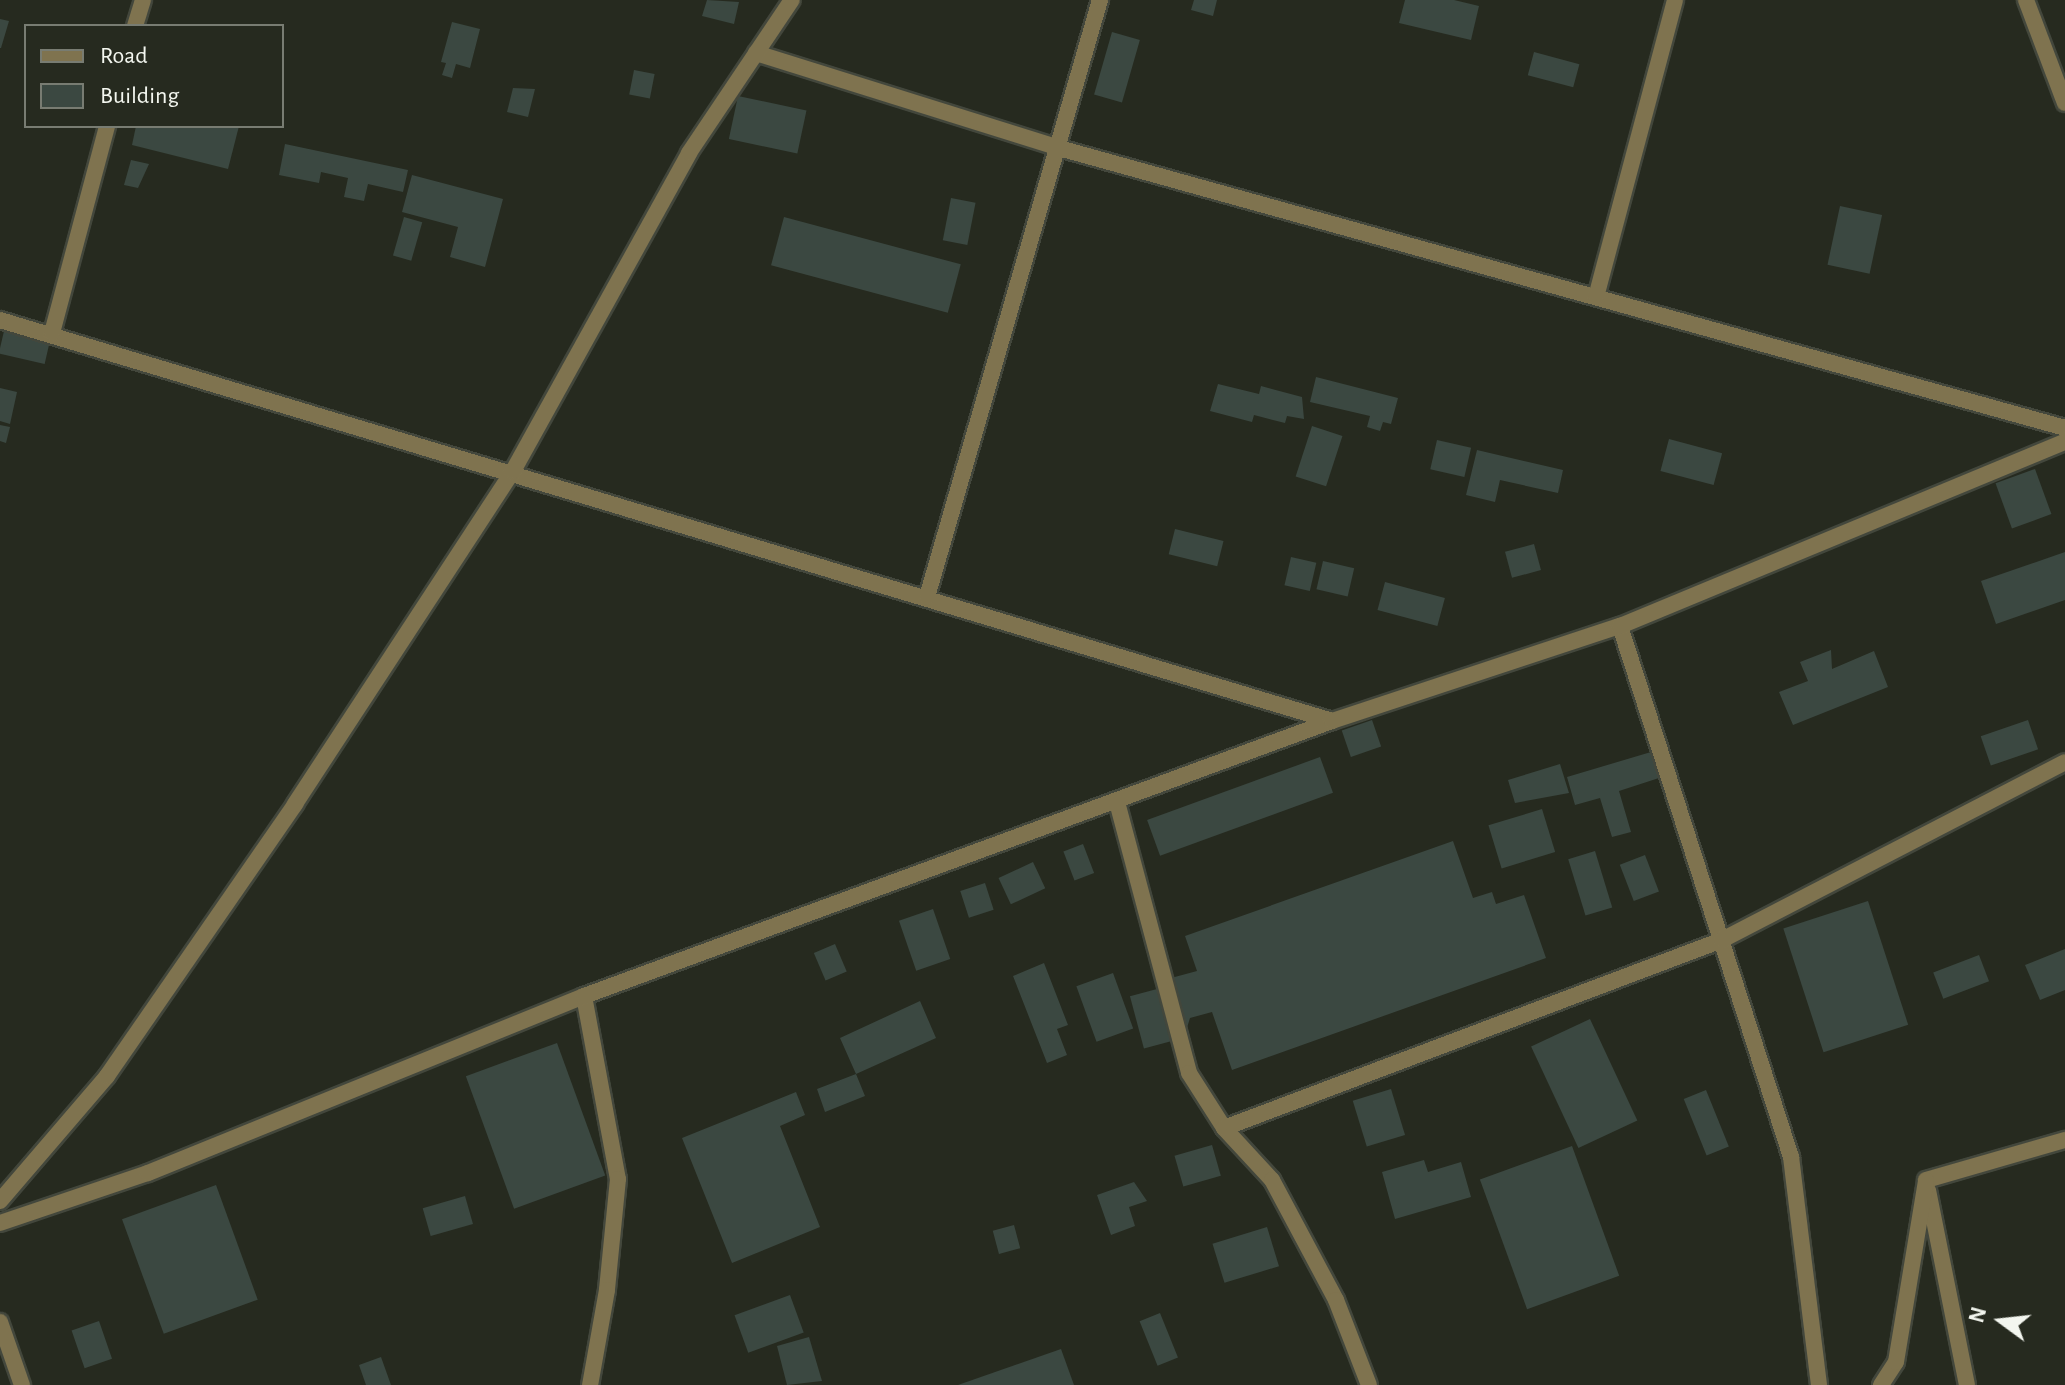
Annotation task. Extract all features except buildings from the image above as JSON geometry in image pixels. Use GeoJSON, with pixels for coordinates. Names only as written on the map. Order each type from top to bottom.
{"type":"FeatureCollection","features":[{"type":"Feature","properties":{"kind":"street"},"geometry":{"type":"LineString","coordinates":[[136,24],[143,0]]}},
{"type":"Feature","properties":{"kind":"street"},"geometry":{"type":"LineString","coordinates":[[0,1201],[107,1076],[295,804],[513,471],[689,153],[792,0]]}},
{"type":"Feature","properties":{"kind":"street"},"geometry":{"type":"LineString","coordinates":[[927,597],[1100,0]]}},
{"type":"Feature","properties":{"kind":"street"},"geometry":{"type":"LineString","coordinates":[[1596,297],[1675,0]]}},
{"type":"Feature","properties":{"kind":"street"},"geometry":{"type":"LineString","coordinates":[[2026,0],[2065,103]]}},
{"type":"Feature","properties":{"kind":"street"},"geometry":{"type":"LineString","coordinates":[[756,53],[1059,148],[2065,428]]}},
{"type":"Feature","properties":{"kind":"street"},"geometry":{"type":"LineString","coordinates":[[52,333],[106,128]]}},
{"type":"Feature","properties":{"kind":"street"},"geometry":{"type":"LineString","coordinates":[[0,320],[513,471],[1332,721]]}},
{"type":"Feature","properties":{"kind":"street"},"geometry":{"type":"LineString","coordinates":[[0,1223],[148,1173],[584,996],[1332,721],[1620,626],[2065,442]]}},
{"type":"Feature","properties":{"kind":"street"},"geometry":{"type":"LineString","coordinates":[[1620,626],[1791,1157],[1819,1385]]}},
{"type":"Feature","properties":{"kind":"street"},"geometry":{"type":"LineString","coordinates":[[1224,1128],[1722,940],[2065,762]]}},
{"type":"Feature","properties":{"kind":"street"},"geometry":{"type":"LineString","coordinates":[[1117,802],[1189,1073],[1224,1128],[1272,1180],[1336,1300],[1369,1385]]}},
{"type":"Feature","properties":{"kind":"street"},"geometry":{"type":"LineString","coordinates":[[584,996],[618,1179],[607,1290],[590,1385]]}},
{"type":"Feature","properties":{"kind":"street"},"geometry":{"type":"LineString","coordinates":[[1926,1180],[2065,1140]]}},
{"type":"Feature","properties":{"kind":"street"},"geometry":{"type":"LineString","coordinates":[[1881,1385],[1896,1362],[1926,1180]]}},
{"type":"Feature","properties":{"kind":"street"},"geometry":{"type":"LineString","coordinates":[[1926,1180],[1967,1385]]}},
{"type":"Feature","properties":{"kind":"street"},"geometry":{"type":"LineString","coordinates":[[0,1322],[22,1385]]}}]}
